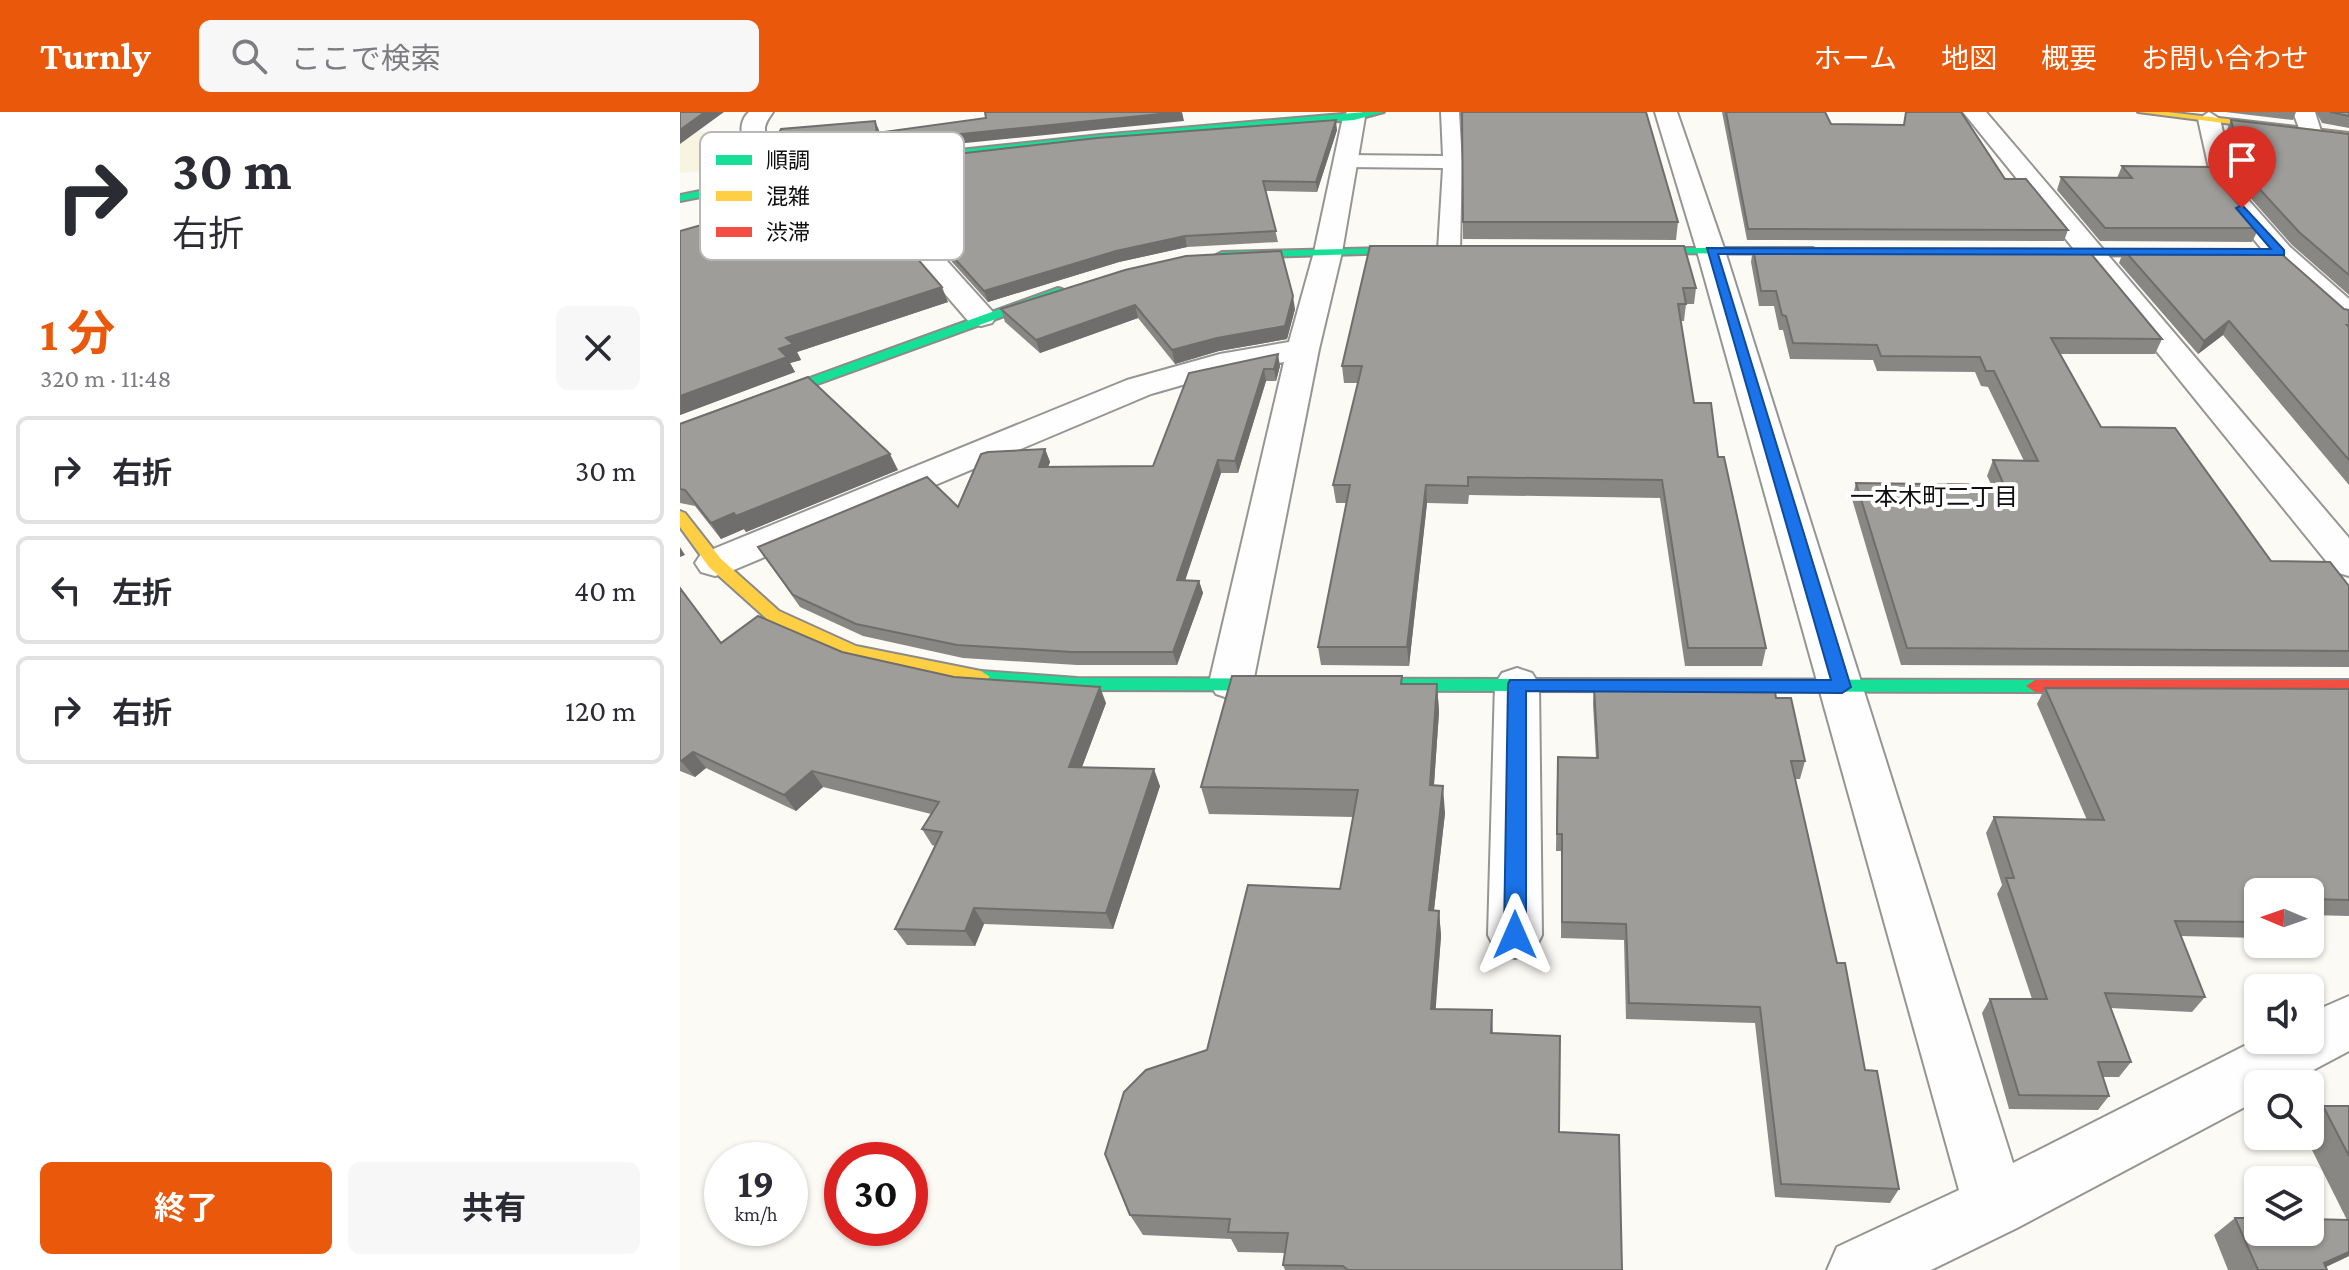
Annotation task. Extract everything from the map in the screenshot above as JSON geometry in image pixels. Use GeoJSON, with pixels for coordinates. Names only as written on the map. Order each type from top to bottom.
{"type":"FeatureCollection","features":[{"type":"Feature","properties":{"kind":"street"},"geometry":{"type":"LineString","coordinates":[[753,132],[754,119],[762,112]]}},
{"type":"Feature","properties":{"kind":"street"},"geometry":{"type":"LineString","coordinates":[[964,151],[1064,139],[1354,117],[1379,112]]}},
{"type":"Feature","properties":{"kind":"street"},"geometry":{"type":"LineString","coordinates":[[1666,112],[1711,251],[1995,1206]]}},
{"type":"Feature","properties":{"kind":"street"},"geometry":{"type":"LineString","coordinates":[[1974,112],[2349,563]]}},
{"type":"Feature","properties":{"kind":"street"},"geometry":{"type":"LineString","coordinates":[[2143,112],[2209,119],[2307,122],[2349,136]]}},
{"type":"Feature","properties":{"kind":"street"},"geometry":{"type":"LineString","coordinates":[[1231,683],[1303,349],[1328,252],[1354,117]]}},
{"type":"Feature","properties":{"kind":"street"},"geometry":{"type":"LineString","coordinates":[[2209,119],[2223,186],[2280,253],[2349,314]]}},
{"type":"Feature","properties":{"kind":"street"},"geometry":{"type":"LineString","coordinates":[[680,198],[700,193]]}},
{"type":"Feature","properties":{"kind":"street"},"geometry":{"type":"LineString","coordinates":[[1201,257],[1457,250]]}},
{"type":"Feature","properties":{"kind":"street"},"geometry":{"type":"LineString","coordinates":[[1603,250],[1837,251]]}},
{"type":"Feature","properties":{"kind":"street"},"geometry":{"type":"LineString","coordinates":[[2010,252],[2280,253]]}},
{"type":"Feature","properties":{"kind":"street"},"geometry":{"type":"LineString","coordinates":[[931,260],[981,317]]}},
{"type":"Feature","properties":{"kind":"street"},"geometry":{"type":"LineString","coordinates":[[680,430],[981,317],[1077,286]]}},
{"type":"Feature","properties":{"kind":"street"},"geometry":{"type":"LineString","coordinates":[[715,563],[1139,387],[1220,364],[1303,349]]}},
{"type":"Feature","properties":{"kind":"street"},"geometry":{"type":"LineString","coordinates":[[680,516],[715,563],[773,615],[852,651],[963,676],[1077,684],[2349,686]]}},
{"type":"Feature","properties":{"kind":"street"},"geometry":{"type":"LineString","coordinates":[[1515,935],[1517,684]]}},
{"type":"Feature","properties":{"kind":"street"},"geometry":{"type":"LineString","coordinates":[[1860,1270],[1995,1206],[2349,1022]]}},
{"type":"Feature","properties":{"kind":"lane"},"geometry":{"type":"LineString","coordinates":[[1450,112],[1457,250]]}},
{"type":"Feature","properties":{"kind":"lane"},"geometry":{"type":"LineString","coordinates":[[1346,161],[1453,162]]}},
{"type":"Feature","properties":{"kind":"shaded area"},"geometry":{"type":"Polygon","coordinates":[[[701,131],[704,132],[700,132],[700,171],[680,173],[680,133],[701,131]]]}},
{"type":"Feature","properties":{"kind":"building"},"geometry":{"type":"Polygon","coordinates":[[[680,112],[705,112],[680,130],[680,112]]]}},
{"type":"Feature","properties":{"kind":"building"},"geometry":{"type":"Polygon","coordinates":[[[985,112],[1180,112],[964,134],[884,132],[986,118],[985,112]]]}},
{"type":"Feature","properties":{"kind":"building"},"geometry":{"type":"Polygon","coordinates":[[[1462,112],[1646,112],[1678,222],[1463,222],[1462,112]]]}},
{"type":"Feature","properties":{"kind":"building"},"geometry":{"type":"Polygon","coordinates":[[[1726,112],[1825,112],[1831,124],[1904,125],[1906,112],[1961,112],[2005,179],[2026,179],[2068,230],[1748,229],[1726,112]]]}},
{"type":"Feature","properties":{"kind":"building"},"geometry":{"type":"Polygon","coordinates":[[[1336,120],[1316,182],[1263,181],[1276,231],[1185,236],[1116,251],[984,291],[956,260],[964,260],[964,153],[1097,138],[1336,120]]]}},
{"type":"Feature","properties":{"kind":"building"},"geometry":{"type":"Polygon","coordinates":[[[2231,120],[2349,134],[2349,275],[2299,232],[2243,171],[2242,168],[2251,168],[2238,149],[2231,120]]]}},
{"type":"Feature","properties":{"kind":"building"},"geometry":{"type":"Polygon","coordinates":[[[875,121],[877,132],[779,132],[781,129],[875,121]]]}},
{"type":"Feature","properties":{"kind":"building"},"geometry":{"type":"Polygon","coordinates":[[[2122,166],[2214,167],[2217,180],[2259,228],[2105,228],[2061,177],[2132,178],[2122,166]]]}},
{"type":"Feature","properties":{"kind":"building"},"geometry":{"type":"Polygon","coordinates":[[[700,225],[700,260],[919,260],[942,287],[786,338],[793,344],[779,349],[787,357],[680,396],[680,231],[700,225]]]}},
{"type":"Feature","properties":{"kind":"building"},"geometry":{"type":"Polygon","coordinates":[[[1370,246],[1684,246],[1696,288],[1683,288],[1686,304],[1678,304],[1694,403],[1711,403],[1718,457],[1724,457],[1766,648],[1688,648],[1662,480],[1468,477],[1468,486],[1426,485],[1407,647],[1318,647],[1350,485],[1333,485],[1362,366],[1342,366],[1370,246]]]}},
{"type":"Feature","properties":{"kind":"building"},"geometry":{"type":"Polygon","coordinates":[[[1753,248],[2087,249],[2162,339],[2051,338],[2101,427],[2175,428],[2271,561],[2330,562],[2349,586],[2349,651],[1907,648],[1856,483],[2004,485],[1993,460],[2038,461],[1994,371],[1986,371],[1980,357],[1881,356],[1877,345],[1793,343],[1776,291],[1761,291],[1753,248]]]}},
{"type":"Feature","properties":{"kind":"building"},"geometry":{"type":"Polygon","coordinates":[[[2124,250],[2278,251],[2344,309],[2349,310],[2349,460],[2229,321],[2204,341],[2124,250]]]}},
{"type":"Feature","properties":{"kind":"building"},"geometry":{"type":"Polygon","coordinates":[[[1281,251],[1293,296],[1285,326],[1172,350],[1135,305],[1036,340],[1001,309],[1125,270],[1186,256],[1281,251]]]}},
{"type":"Feature","properties":{"kind":"building"},"geometry":{"type":"Polygon","coordinates":[[[1278,354],[1274,369],[1264,369],[1235,461],[1218,460],[1177,580],[1199,581],[1173,652],[1072,652],[957,645],[856,624],[793,595],[758,547],[927,477],[958,507],[981,454],[988,452],[1045,449],[1039,467],[1153,466],[1189,373],[1278,354]]]}},
{"type":"Feature","properties":{"kind":"building"},"geometry":{"type":"Polygon","coordinates":[[[808,377],[890,454],[736,516],[734,513],[711,523],[685,490],[680,489],[680,424],[808,377]]]}},
{"type":"Feature","properties":{"kind":"building"},"geometry":{"type":"Polygon","coordinates":[[[680,588],[721,643],[758,616],[842,652],[954,677],[1100,687],[1069,767],[1154,769],[1106,913],[974,908],[965,931],[895,929],[942,832],[922,829],[939,802],[812,771],[784,795],[693,752],[681,761],[680,588]]]}},
{"type":"Feature","properties":{"kind":"building"},"geometry":{"type":"Polygon","coordinates":[[[1232,676],[1402,676],[1401,684],[1437,684],[1430,785],[1443,786],[1429,910],[1439,911],[1431,1009],[1492,1010],[1491,1033],[1560,1036],[1559,1132],[1619,1135],[1622,1270],[1348,1270],[1343,1266],[1283,1265],[1288,1233],[1228,1232],[1230,1219],[1130,1215],[1105,1154],[1124,1092],[1146,1070],[1207,1050],[1248,885],[1340,889],[1358,790],[1201,787],[1232,676]]]}},
{"type":"Feature","properties":{"kind":"building"},"geometry":{"type":"Polygon","coordinates":[[[1594,686],[1774,686],[1776,698],[1791,698],[1805,761],[1791,761],[1837,963],[1845,963],[1865,1070],[1877,1071],[1899,1189],[1781,1184],[1760,1007],[1629,1003],[1626,924],[1562,922],[1562,834],[1557,834],[1558,757],[1598,758],[1594,686]]]}},
{"type":"Feature","properties":{"kind":"building"},"geometry":{"type":"Polygon","coordinates":[[[2045,688],[2349,689],[2349,900],[2324,899],[2324,878],[2244,878],[2244,922],[2175,921],[2205,997],[2105,993],[2131,1062],[2098,1062],[2109,1096],[2019,1095],[1990,999],[2047,999],[2006,878],[2014,878],[1994,817],[2104,820],[2045,688]]]}},
{"type":"Feature","properties":{"kind":"building"},"geometry":{"type":"Polygon","coordinates":[[[2324,1106],[2349,1106],[2349,1156],[2324,1108],[2324,1106]]]}},
{"type":"Feature","properties":{"kind":"building"},"geometry":{"type":"Polygon","coordinates":[[[2235,1218],[2244,1218],[2244,1238],[2235,1218]]]}},
{"type":"Feature","properties":{"kind":"building"},"geometry":{"type":"Polygon","coordinates":[[[2324,1219],[2349,1220],[2349,1252],[2324,1263],[2327,1270],[2258,1270],[2247,1246],[2324,1246],[2324,1219]]]}},
{"type":"Feature","properties":{"kind":"traffic: fast"},"geometry":{"type":"LineString","coordinates":[[964,152],[1100,137],[1354,117],[1379,112]]}},
{"type":"Feature","properties":{"kind":"traffic: fast"},"geometry":{"type":"LineString","coordinates":[[680,198],[700,194]]}},
{"type":"Feature","properties":{"kind":"traffic: fast"},"geometry":{"type":"LineString","coordinates":[[1222,255],[1429,250]]}},
{"type":"Feature","properties":{"kind":"traffic: fast"},"geometry":{"type":"LineString","coordinates":[[1626,250],[1813,251]]}},
{"type":"Feature","properties":{"kind":"traffic: fast"},"geometry":{"type":"LineString","coordinates":[[2030,252],[2280,253]]}},
{"type":"Feature","properties":{"kind":"traffic: fast"},"geometry":{"type":"LineString","coordinates":[[680,430],[1058,292]]}},
{"type":"Feature","properties":{"kind":"traffic: fast"},"geometry":{"type":"LineString","coordinates":[[981,677],[1077,684],[2035,686]]}},
{"type":"Feature","properties":{"kind":"traffic: slow"},"geometry":{"type":"LineString","coordinates":[[2143,112],[2349,136]]}},
{"type":"Feature","properties":{"kind":"traffic: slow"},"geometry":{"type":"LineString","coordinates":[[680,516],[715,563],[773,615],[852,651],[981,677]]}},
{"type":"Feature","properties":{"kind":"traffic: jam"},"geometry":{"type":"LineString","coordinates":[[2035,686],[2349,686]]}},
{"type":"Feature","properties":{"kind":"district","name":"一本木町二丁目"},"geometry":{"type":"Point","coordinates":[1934,496]}},
{"type":"Feature","properties":{"kind":"route"},"geometry":{"type":"LineString","coordinates":[[1515,935],[1517,684],[1842,687],[1711,251],[2280,253],[2242,208]]}}]}
